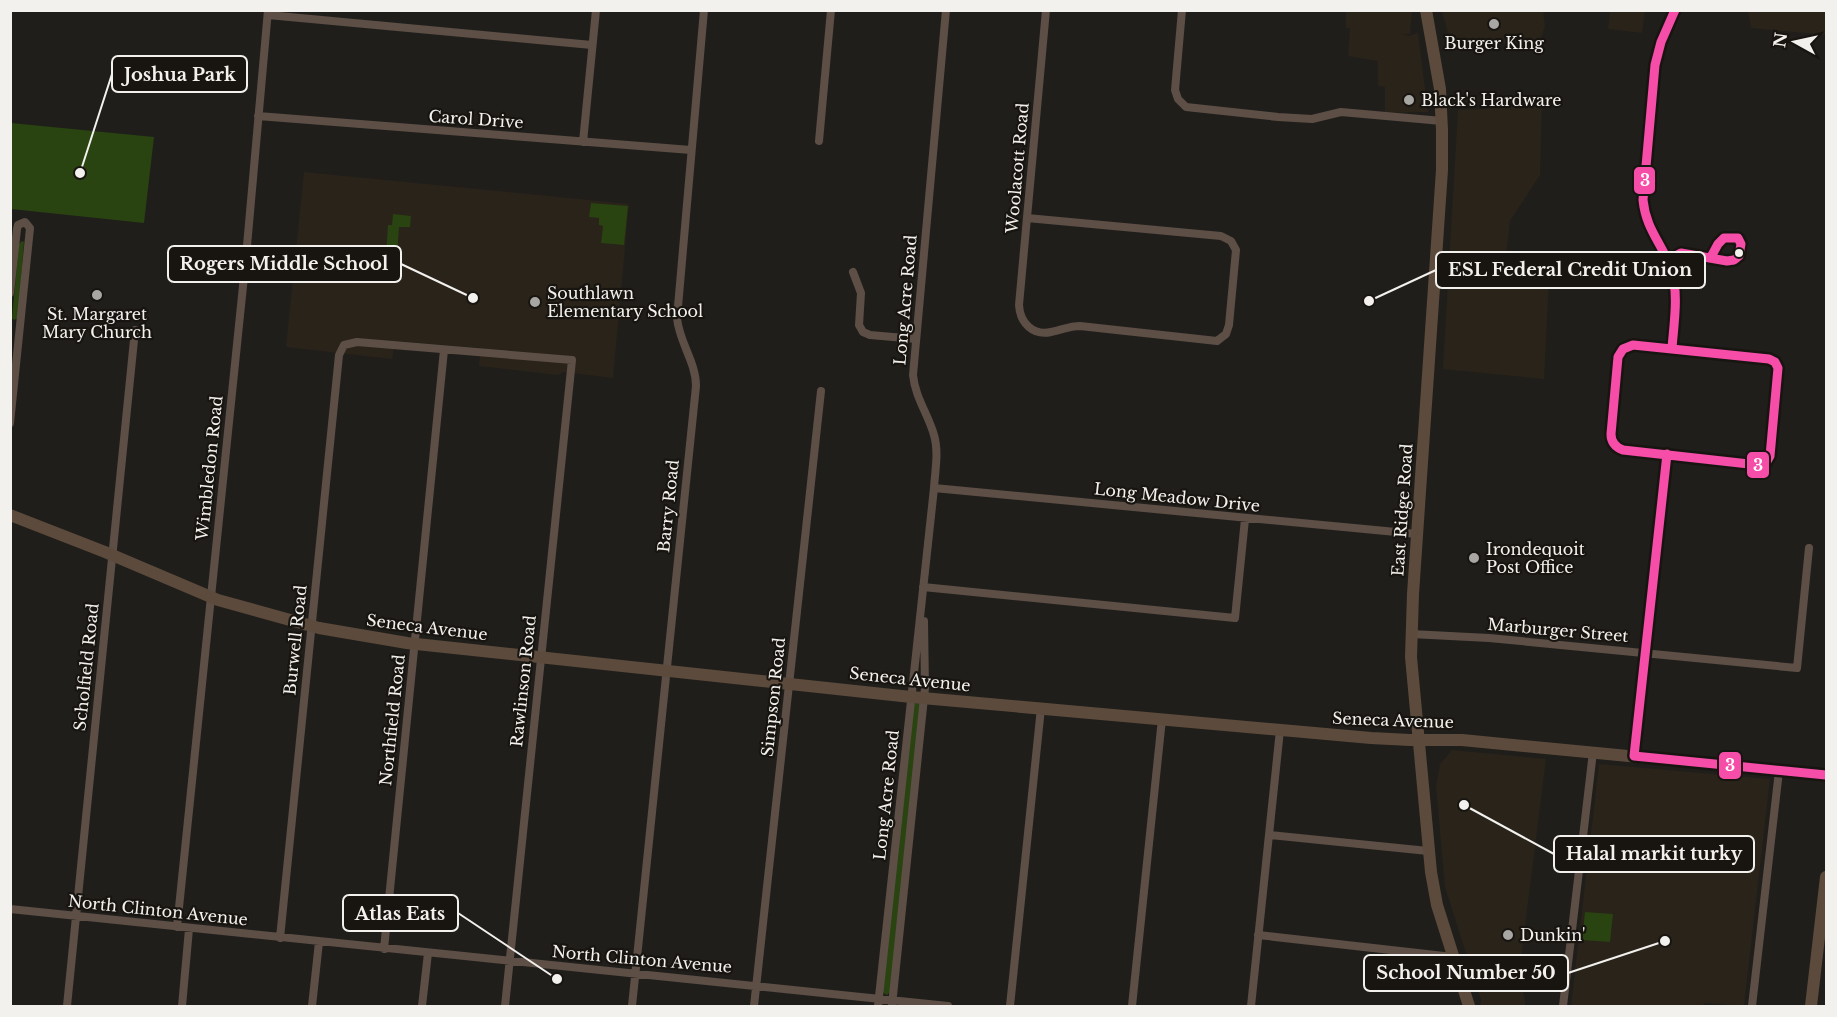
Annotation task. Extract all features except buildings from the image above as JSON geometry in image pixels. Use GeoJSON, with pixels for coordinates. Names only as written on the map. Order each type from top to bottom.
{"type":"FeatureCollection","features":[{"type":"Feature","properties":{"kind":"main road","name":"East Ridge Road"},"geometry":{"type":"LineString","coordinates":[[1426,10],[1437,66],[1442,121],[1442,170],[1411,634],[1433,891],[1469,1006]]}},
{"type":"Feature","properties":{"kind":"main road","name":"Seneca Avenue"},"geometry":{"type":"LineString","coordinates":[[10,515],[210,597],[311,627],[415,644],[790,684],[1162,720],[1371,738],[1462,740],[1827,775]]}},
{"type":"Feature","properties":{"kind":"main road"},"geometry":{"type":"LineString","coordinates":[[1811,1006],[1827,877]]}},
{"type":"Feature","properties":{"kind":"street"},"geometry":{"type":"LineString","coordinates":[[583,142],[596,10]]}},
{"type":"Feature","properties":{"kind":"street","name":"Barry Road"},"geometry":{"type":"LineString","coordinates":[[632,1006],[696,386],[695,371],[682,342],[677,318],[704,10]]}},
{"type":"Feature","properties":{"kind":"street"},"geometry":{"type":"LineString","coordinates":[[819,141],[831,10]]}},
{"type":"Feature","properties":{"kind":"street","name":"Long Acre Road"},"geometry":{"type":"LineString","coordinates":[[892,1004],[918,697],[923,588],[934,488],[936,449],[934,437],[914,385],[913,375],[946,10]]}},
{"type":"Feature","properties":{"kind":"street","name":"Woolacott Road"},"geometry":{"type":"LineString","coordinates":[[1027,218],[1221,236],[1231,241],[1236,250],[1229,325],[1226,334],[1217,341],[1080,326],[1070,326],[1043,333],[1026,326],[1020,317],[1027,218],[1046,10]]}},
{"type":"Feature","properties":{"kind":"street"},"geometry":{"type":"LineString","coordinates":[[1182,10],[1175,90],[1178,98],[1186,107],[1295,118],[1319,119],[1341,112],[1442,121]]}},
{"type":"Feature","properties":{"kind":"street"},"geometry":{"type":"LineString","coordinates":[[1672,348],[1674,279],[1670,266],[1645,218],[1643,200],[1655,65],[1661,42],[1674,10]]}},
{"type":"Feature","properties":{"kind":"street"},"geometry":{"type":"LineString","coordinates":[[268,13],[592,45]]}},
{"type":"Feature","properties":{"kind":"street","name":"Wimbledon Road"},"geometry":{"type":"LineString","coordinates":[[177,927],[246,261],[268,13]]}},
{"type":"Feature","properties":{"kind":"street","name":"Carol Drive"},"geometry":{"type":"LineString","coordinates":[[258,116],[691,150]]}},
{"type":"Feature","properties":{"kind":"street"},"geometry":{"type":"LineString","coordinates":[[10,293],[17,229],[18,225],[25,222],[30,228],[10,423]]}},
{"type":"Feature","properties":{"kind":"street"},"geometry":{"type":"LineString","coordinates":[[853,272],[861,293],[859,325],[863,332],[870,335],[916,339]]}},
{"type":"Feature","properties":{"kind":"street","name":"Scholfield Road"},"geometry":{"type":"LineString","coordinates":[[67,1006],[135,330]]}},
{"type":"Feature","properties":{"kind":"street","name":"Burwell Road"},"geometry":{"type":"LineString","coordinates":[[280,938],[339,355],[344,345],[357,342],[444,350]]}},
{"type":"Feature","properties":{"kind":"street"},"geometry":{"type":"LineString","coordinates":[[1633,345],[1672,348],[1769,359],[1775,362],[1778,368],[1770,456],[1766,463],[1758,465],[1620,449],[1613,444],[1611,434],[1617,357],[1620,351],[1626,346],[1633,345]]}},
{"type":"Feature","properties":{"kind":"street","name":"Rawlinson Road"},"geometry":{"type":"LineString","coordinates":[[444,350],[572,360],[505,1006]]}},
{"type":"Feature","properties":{"kind":"street","name":"Northfield Road"},"geometry":{"type":"LineString","coordinates":[[384,949],[444,350]]}},
{"type":"Feature","properties":{"kind":"street","name":"Simpson Road"},"geometry":{"type":"LineString","coordinates":[[754,1006],[821,391]]}},
{"type":"Feature","properties":{"kind":"street"},"geometry":{"type":"LineString","coordinates":[[1634,756],[1667,454]]}},
{"type":"Feature","properties":{"kind":"street","name":"Long Meadow Drive"},"geometry":{"type":"LineString","coordinates":[[934,488],[1417,534]]}},
{"type":"Feature","properties":{"kind":"street"},"geometry":{"type":"LineString","coordinates":[[923,588],[1235,618],[1245,519]]}},
{"type":"Feature","properties":{"kind":"street","name":"Marburger Street"},"geometry":{"type":"LineString","coordinates":[[1411,634],[1489,638],[1797,668],[1809,548]]}},
{"type":"Feature","properties":{"kind":"street","name":"Long Acre Road"},"geometry":{"type":"LineString","coordinates":[[879,1003],[918,697],[923,588]]}},
{"type":"Feature","properties":{"kind":"street"},"geometry":{"type":"LineString","coordinates":[[1010,1006],[1041,708]]}},
{"type":"Feature","properties":{"kind":"street"},"geometry":{"type":"LineString","coordinates":[[1132,1006],[1162,720]]}},
{"type":"Feature","properties":{"kind":"street"},"geometry":{"type":"LineString","coordinates":[[1251,1006],[1280,730]]}},
{"type":"Feature","properties":{"kind":"street"},"geometry":{"type":"LineString","coordinates":[[1563,1006],[1593,752]]}},
{"type":"Feature","properties":{"kind":"street"},"geometry":{"type":"LineString","coordinates":[[1752,1006],[1779,771]]}},
{"type":"Feature","properties":{"kind":"street"},"geometry":{"type":"LineString","coordinates":[[1269,835],[1428,851]]}},
{"type":"Feature","properties":{"kind":"street","name":"North Clinton Avenue"},"geometry":{"type":"LineString","coordinates":[[10,909],[428,954],[756,986],[879,1003],[948,1006]]}},
{"type":"Feature","properties":{"kind":"street"},"geometry":{"type":"LineString","coordinates":[[182,1006],[189,929]]}},
{"type":"Feature","properties":{"kind":"street"},"geometry":{"type":"LineString","coordinates":[[1258,935],[1453,957]]}},
{"type":"Feature","properties":{"kind":"street"},"geometry":{"type":"LineString","coordinates":[[312,1006],[319,942]]}},
{"type":"Feature","properties":{"kind":"street"},"geometry":{"type":"LineString","coordinates":[[422,1006],[428,954]]}},
{"type":"Feature","properties":{"kind":"shaded area"},"geometry":{"type":"Polygon","coordinates":[[[1346,11],[1412,11],[1410,34],[1402,34],[1409,36],[1418,33],[1428,112],[1385,113],[1385,87],[1378,86],[1378,61],[1348,56],[1350,28],[1346,28],[1346,11]]]}},
{"type":"Feature","properties":{"kind":"shaded area"},"geometry":{"type":"Polygon","coordinates":[[[1442,11],[1543,11],[1545,26],[1538,47],[1449,37],[1442,11]]]}},
{"type":"Feature","properties":{"kind":"shaded area"},"geometry":{"type":"Polygon","coordinates":[[[1610,11],[1645,11],[1642,33],[1608,29],[1610,11]]]}},
{"type":"Feature","properties":{"kind":"shaded area"},"geometry":{"type":"Polygon","coordinates":[[[1748,11],[1826,11],[1826,35],[1751,28],[1748,11]]]}},
{"type":"Feature","properties":{"kind":"shaded area"},"geometry":{"type":"Polygon","coordinates":[[[1493,99],[1542,104],[1540,175],[1510,221],[1504,274],[1549,280],[1544,379],[1443,369],[1458,110],[1487,109],[1493,99]]]}},
{"type":"Feature","properties":{"kind":"shaded area"},"geometry":{"type":"Polygon","coordinates":[[[304,172],[629,204],[613,378],[564,372],[558,375],[479,366],[481,348],[395,341],[392,359],[286,347],[304,172]]]}},
{"type":"Feature","properties":{"kind":"shaded area"},"geometry":{"type":"Polygon","coordinates":[[[1452,750],[1546,759],[1519,974],[1525,1006],[1480,1006],[1481,1000],[1445,887],[1436,786],[1440,764],[1452,750]]]}},
{"type":"Feature","properties":{"kind":"shaded area"},"geometry":{"type":"Polygon","coordinates":[[[1599,764],[1770,779],[1744,1006],[1704,1003],[1703,1006],[1571,1006],[1599,764]]]}},
{"type":"Feature","properties":{"kind":"green space"},"geometry":{"type":"Polygon","coordinates":[[[11,123],[154,137],[144,223],[11,209],[11,123]]]}},
{"type":"Feature","properties":{"kind":"green space"},"geometry":{"type":"Polygon","coordinates":[[[591,203],[628,206],[624,245],[601,243],[603,226],[599,225],[599,218],[589,217],[591,203]]]}},
{"type":"Feature","properties":{"kind":"green space"},"geometry":{"type":"Polygon","coordinates":[[[393,214],[411,216],[410,227],[399,227],[397,256],[386,255],[388,225],[392,225],[393,214]]]}},
{"type":"Feature","properties":{"kind":"green space"},"geometry":{"type":"Polygon","coordinates":[[[24,242],[18,318],[14,320],[12,318],[19,244],[24,242]]]}},
{"type":"Feature","properties":{"kind":"green space"},"geometry":{"type":"Polygon","coordinates":[[[920,704],[890,992],[887,995],[883,992],[913,705],[920,704]]]}},
{"type":"Feature","properties":{"kind":"green space"},"geometry":{"type":"Polygon","coordinates":[[[1585,912],[1613,914],[1610,942],[1582,940],[1585,912]]]}},
{"type":"Feature","properties":{"kind":"transit line","name":"3"},"geometry":{"type":"LineString","coordinates":[[1672,348],[1675,288],[1671,269],[1647,220],[1643,200],[1655,65],[1661,42],[1675,10]]}},
{"type":"Feature","properties":{"kind":"transit line","name":"3"},"geometry":{"type":"LineString","coordinates":[[1667,261],[1681,253],[1727,261],[1734,260],[1739,256],[1741,244],[1738,238],[1724,238],[1711,257]]}},
{"type":"Feature","properties":{"kind":"transit line","name":"3"},"geometry":{"type":"LineString","coordinates":[[1633,345],[1769,359],[1775,362],[1778,368],[1770,456],[1766,463],[1758,465],[1623,450],[1616,446],[1611,434],[1618,357],[1623,349],[1633,345]]}},
{"type":"Feature","properties":{"kind":"transit line","name":"3"},"geometry":{"type":"LineString","coordinates":[[1634,756],[1667,454]]}},
{"type":"Feature","properties":{"kind":"transit line","name":"3"},"geometry":{"type":"LineString","coordinates":[[1634,756],[1826,775]]}},
{"type":"Feature","properties":{"kind":"place","name":"Burger King"},"geometry":{"type":"Point","coordinates":[1494,24]}},
{"type":"Feature","properties":{"kind":"place","name":"Black's Hardware"},"geometry":{"type":"Point","coordinates":[1409,100]}},
{"type":"Feature","properties":{"kind":"place","name":"Joshua Park"},"geometry":{"type":"Point","coordinates":[80,173]}},
{"type":"Feature","properties":{"kind":"place","name":"St. Margaret Mary Church"},"geometry":{"type":"Point","coordinates":[97,295]}},
{"type":"Feature","properties":{"kind":"place","name":"Rogers Middle School"},"geometry":{"type":"Point","coordinates":[473,298]}},
{"type":"Feature","properties":{"kind":"place","name":"ESL Federal Credit Union"},"geometry":{"type":"Point","coordinates":[1369,301]}},
{"type":"Feature","properties":{"kind":"place","name":"Southlawn Elementary School"},"geometry":{"type":"Point","coordinates":[535,302]}},
{"type":"Feature","properties":{"kind":"place","name":"Irondequoit Post Office"},"geometry":{"type":"Point","coordinates":[1474,558]}},
{"type":"Feature","properties":{"kind":"place","name":"Halal markit turky"},"geometry":{"type":"Point","coordinates":[1464,805]}},
{"type":"Feature","properties":{"kind":"place","name":"Dunkin'"},"geometry":{"type":"Point","coordinates":[1508,935]}},
{"type":"Feature","properties":{"kind":"place","name":"School Number 50"},"geometry":{"type":"Point","coordinates":[1665,941]}},
{"type":"Feature","properties":{"kind":"place","name":"Atlas Eats"},"geometry":{"type":"Point","coordinates":[557,979]}}]}
